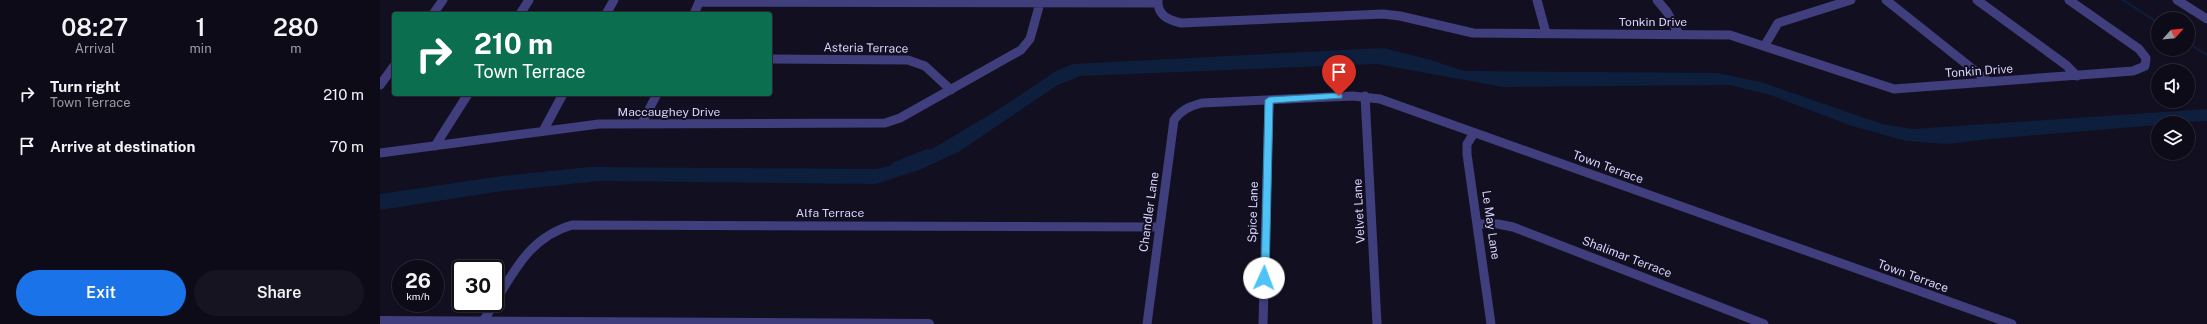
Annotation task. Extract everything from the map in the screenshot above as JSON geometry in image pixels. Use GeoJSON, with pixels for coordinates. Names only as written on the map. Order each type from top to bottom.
{"type":"FeatureCollection","features":[{"type":"Feature","properties":{"kind":"street"},"geometry":{"type":"LineString","coordinates":[[434,12],[443,0]]}},
{"type":"Feature","properties":{"kind":"street"},"geometry":{"type":"LineString","coordinates":[[521,12],[529,0]]}},
{"type":"Feature","properties":{"kind":"street"},"geometry":{"type":"LineString","coordinates":[[607,12],[614,0]]}},
{"type":"Feature","properties":{"kind":"street"},"geometry":{"type":"LineString","coordinates":[[1537,0],[1546,33]]}},
{"type":"Feature","properties":{"kind":"street"},"geometry":{"type":"LineString","coordinates":[[1657,0],[1667,12],[1679,34]]}},
{"type":"Feature","properties":{"kind":"street"},"geometry":{"type":"LineString","coordinates":[[1765,45],[1778,23],[1851,0]]}},
{"type":"Feature","properties":{"kind":"street"},"geometry":{"type":"LineString","coordinates":[[1886,0],[1989,82]]}},
{"type":"Feature","properties":{"kind":"street"},"geometry":{"type":"LineString","coordinates":[[1977,0],[2066,65],[2077,76]]}},
{"type":"Feature","properties":{"kind":"street","name":"Tonkin Drive"},"geometry":{"type":"LineString","coordinates":[[1157,2],[1158,11],[1164,18],[1181,23],[1383,14],[1400,16],[1468,32],[1730,35],[1765,45],[1889,88],[2137,71],[2145,66],[2146,60],[2137,47],[2069,0]]}},
{"type":"Feature","properties":{"kind":"street"},"geometry":{"type":"LineString","coordinates":[[2177,0],[2207,19]]}},
{"type":"Feature","properties":{"kind":"street"},"geometry":{"type":"LineString","coordinates":[[695,12],[700,1],[1040,3],[1157,2]]}},
{"type":"Feature","properties":{"kind":"street","name":"Maccaughey Drive"},"geometry":{"type":"LineString","coordinates":[[380,153],[599,124],[877,125],[900,118],[1026,46],[1030,39],[1040,3]]}},
{"type":"Feature","properties":{"kind":"street","name":"Asteria Terrace"},"geometry":{"type":"LineString","coordinates":[[772,59],[908,60],[925,66],[951,90]]}},
{"type":"Feature","properties":{"kind":"street"},"geometry":{"type":"LineString","coordinates":[[380,85],[392,69]]}},
{"type":"Feature","properties":{"kind":"street"},"geometry":{"type":"LineString","coordinates":[[435,146],[467,96]]}},
{"type":"Feature","properties":{"kind":"street"},"geometry":{"type":"LineString","coordinates":[[543,131],[562,96]]}},
{"type":"Feature","properties":{"kind":"street"},"geometry":{"type":"LineString","coordinates":[[642,123],[656,96]]}},
{"type":"Feature","properties":{"kind":"street","name":"Town Terrace"},"geometry":{"type":"LineString","coordinates":[[1186,108],[1202,103],[1365,96],[1380,99],[2012,324]]}},
{"type":"Feature","properties":{"kind":"street","name":"Velvet Lane"},"geometry":{"type":"LineString","coordinates":[[1365,96],[1378,324]]}},
{"type":"Feature","properties":{"kind":"street","name":"Spice Lane"},"geometry":{"type":"LineString","coordinates":[[1264,324],[1269,100]]}},
{"type":"Feature","properties":{"kind":"street","name":"Chandler Lane"},"geometry":{"type":"LineString","coordinates":[[1147,324],[1174,120],[1186,108]]}},
{"type":"Feature","properties":{"kind":"street","name":"Le May Lane"},"geometry":{"type":"LineString","coordinates":[[1474,133],[1467,144],[1467,154],[1491,324]]}},
{"type":"Feature","properties":{"kind":"street","name":"Shalimar Terrace"},"geometry":{"type":"LineString","coordinates":[[1478,224],[1498,224],[1513,228],[1764,324]]}},
{"type":"Feature","properties":{"kind":"street","name":"Alfa Terrace"},"geometry":{"type":"LineString","coordinates":[[504,289],[532,247],[542,237],[558,229],[572,225],[1160,227]]}},
{"type":"Feature","properties":{"kind":"street","name":"Alfa Terrace"},"geometry":{"type":"LineString","coordinates":[[482,323],[489,312]]}},
{"type":"Feature","properties":{"kind":"street"},"geometry":{"type":"LineString","coordinates":[[380,321],[482,323],[929,324]]}},
{"type":"Feature","properties":{"kind":"water"},"geometry":{"type":"Polygon","coordinates":[[[1383,48],[1431,60],[1464,71],[1717,73],[1761,82],[1882,124],[1913,129],[2207,109],[2207,121],[2195,121],[2195,116],[2151,116],[2151,126],[1947,144],[1906,141],[1852,126],[1770,95],[1730,85],[1503,87],[1377,64],[1080,76],[1056,86],[960,151],[922,169],[876,184],[599,181],[502,191],[380,210],[380,194],[502,176],[589,167],[876,169],[912,161],[1004,106],[1056,71],[1073,64],[1383,48]]]}},
{"type":"Feature","properties":{"kind":"waterway"},"geometry":{"type":"LineString","coordinates":[[2123,0],[2151,18]]}},
{"type":"Feature","properties":{"kind":"waterway"},"geometry":{"type":"LineString","coordinates":[[2195,47],[2207,55]]}},
{"type":"Feature","properties":{"kind":"waterway"},"geometry":{"type":"LineString","coordinates":[[895,166],[928,153]]}},
{"type":"Feature","properties":{"kind":"route"},"geometry":{"type":"LineString","coordinates":[[1264,278],[1269,100],[1339,96]]}}]}
